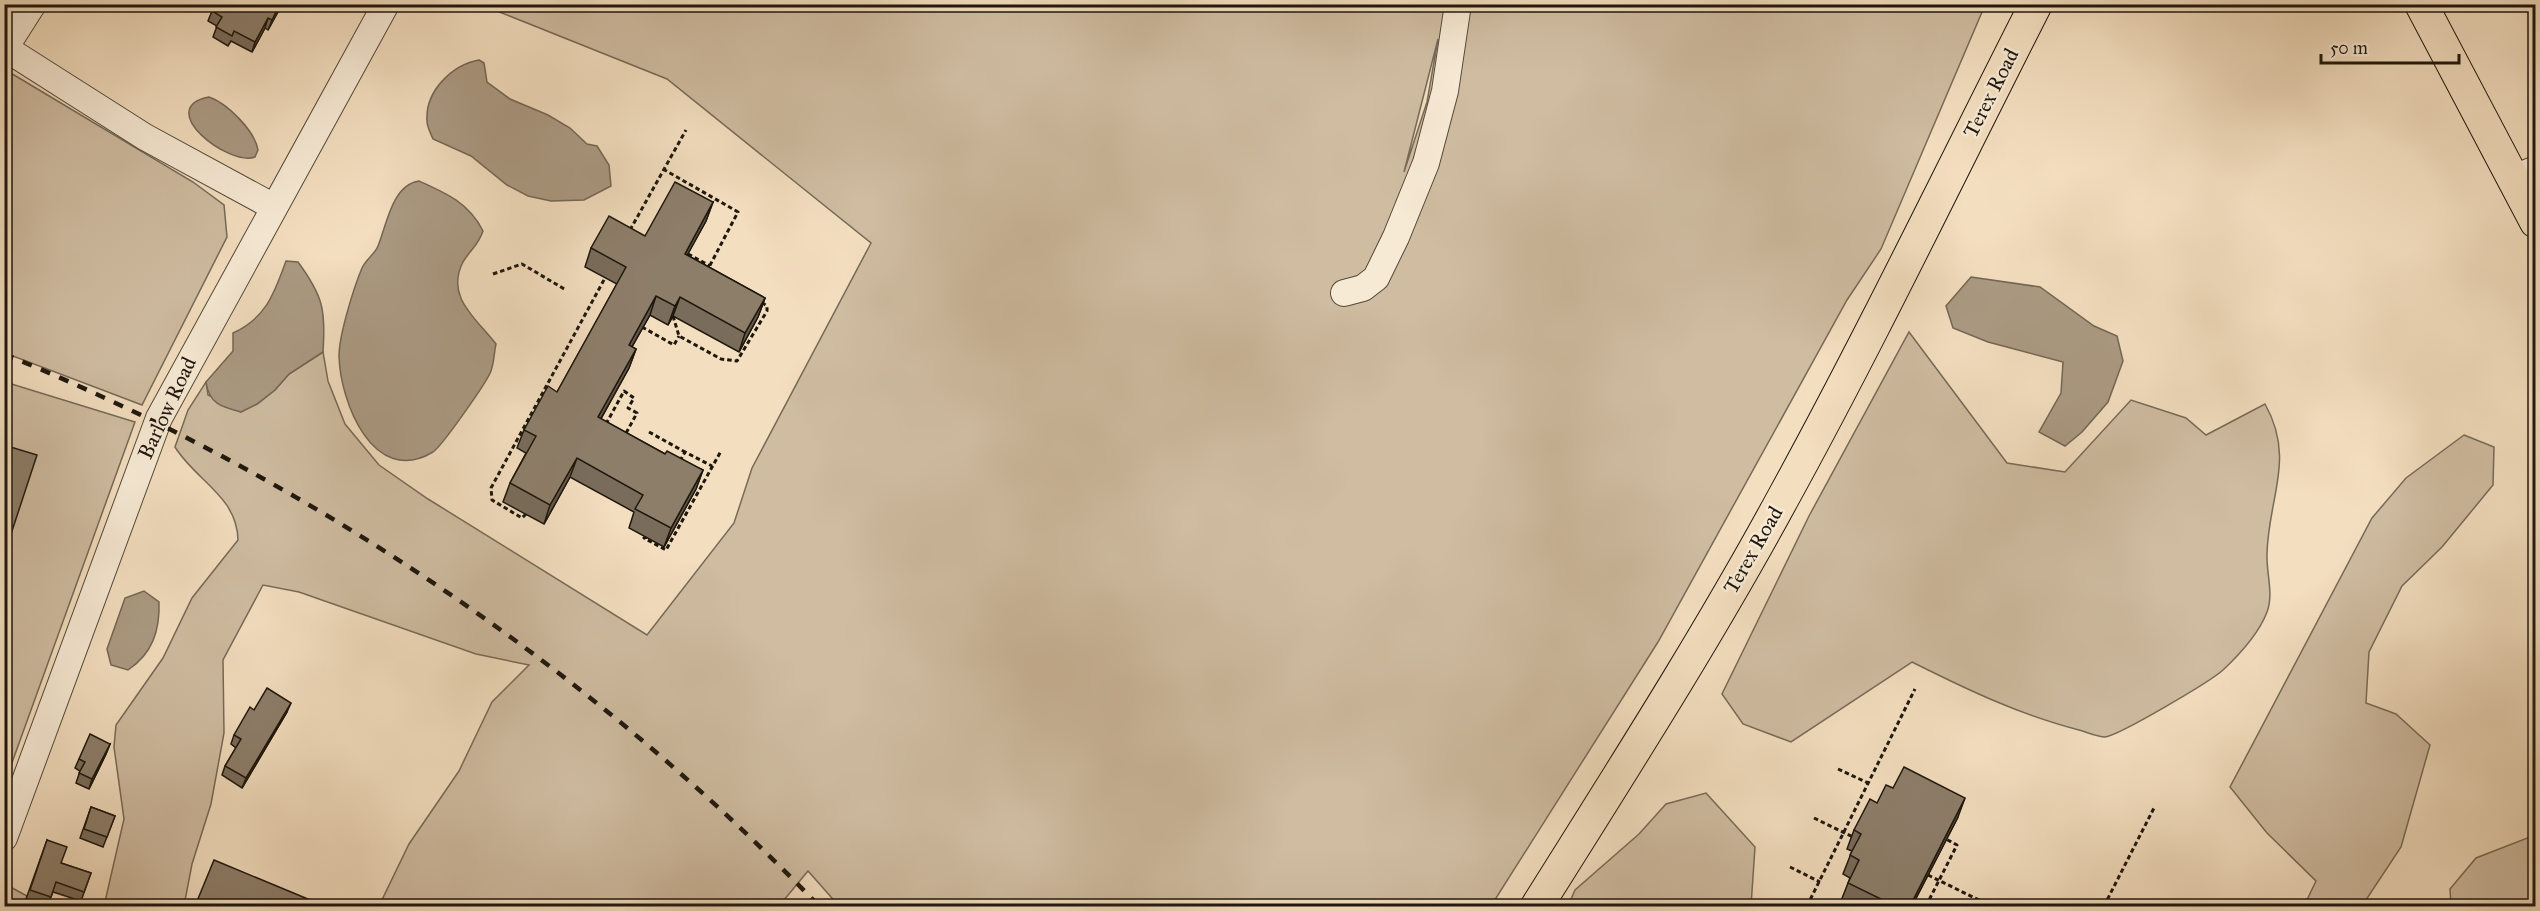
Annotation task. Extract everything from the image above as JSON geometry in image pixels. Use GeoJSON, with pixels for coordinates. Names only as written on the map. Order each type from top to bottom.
{"type":"FeatureCollection","features":[{"type":"Feature","properties":{"kind":"main road","name":"Terex Road"},"geometry":{"type":"LineString","coordinates":[[1946,181],[2017,4]]}},
{"type":"Feature","properties":{"kind":"main road","name":"Terex Road"},"geometry":{"type":"LineString","coordinates":[[1537,906],[1647,733],[1783,499],[1887,303],[2036,4]]}},
{"type":"Feature","properties":{"kind":"main road"},"geometry":{"type":"LineString","coordinates":[[2421,4],[2524,174],[2534,215]]}},
{"type":"Feature","properties":{"kind":"street"},"geometry":{"type":"LineString","coordinates":[[33,4],[5,48],[145,137],[274,207]]}},
{"type":"Feature","properties":{"kind":"street","name":"Barlow Road"},"geometry":{"type":"LineString","coordinates":[[4,838],[159,418],[386,4]]}},
{"type":"Feature","properties":{"kind":"street"},"geometry":{"type":"LineString","coordinates":[[1344,293],[1363,288],[1376,278],[1422,174],[1445,91],[1458,4]]}},
{"type":"Feature","properties":{"kind":"path"},"geometry":{"type":"LineString","coordinates":[[627,237],[686,130]]}},
{"type":"Feature","properties":{"kind":"path"},"geometry":{"type":"LineString","coordinates":[[663,169],[738,212],[704,278]]}},
{"type":"Feature","properties":{"kind":"path"},"geometry":{"type":"LineString","coordinates":[[688,254],[710,266]]}},
{"type":"Feature","properties":{"kind":"path"},"geometry":{"type":"LineString","coordinates":[[493,274],[522,264],[566,290]]}},
{"type":"Feature","properties":{"kind":"path"},"geometry":{"type":"LineString","coordinates":[[526,514],[522,518],[498,505],[492,500],[491,488],[605,278]]}},
{"type":"Feature","properties":{"kind":"path"},"geometry":{"type":"LineString","coordinates":[[673,316],[679,336],[720,359],[737,361],[767,310],[767,306],[752,296]]}},
{"type":"Feature","properties":{"kind":"path"},"geometry":{"type":"LineString","coordinates":[[642,327],[674,345],[679,336]]}},
{"type":"Feature","properties":{"kind":"path"},"geometry":{"type":"LineString","coordinates":[[602,431],[624,392],[634,398],[628,408],[637,413],[626,435],[606,424]]}},
{"type":"Feature","properties":{"kind":"path"},"geometry":{"type":"LineString","coordinates":[[649,432],[712,466]]}},
{"type":"Feature","properties":{"kind":"path"},"geometry":{"type":"LineString","coordinates":[[647,537],[644,538],[666,550],[721,451]]}},
{"type":"Feature","properties":{"kind":"path"},"geometry":{"type":"LineString","coordinates":[[677,466],[686,452]]}},
{"type":"Feature","properties":{"kind":"path"},"geometry":{"type":"LineString","coordinates":[[691,483],[700,488]]}},
{"type":"Feature","properties":{"kind":"path"},"geometry":{"type":"LineString","coordinates":[[1807,906],[1914,689]]}},
{"type":"Feature","properties":{"kind":"path"},"geometry":{"type":"LineString","coordinates":[[1839,769],[1868,783]]}},
{"type":"Feature","properties":{"kind":"path"},"geometry":{"type":"LineString","coordinates":[[2104,906],[2155,806]]}},
{"type":"Feature","properties":{"kind":"path"},"geometry":{"type":"LineString","coordinates":[[1814,818],[1853,837]]}},
{"type":"Feature","properties":{"kind":"path"},"geometry":{"type":"LineString","coordinates":[[1926,906],[1957,845],[1946,839]]}},
{"type":"Feature","properties":{"kind":"path"},"geometry":{"type":"LineString","coordinates":[[1790,867],[1820,882]]}},
{"type":"Feature","properties":{"kind":"path"},"geometry":{"type":"LineString","coordinates":[[1928,875],[1991,906]]}},
{"type":"Feature","properties":{"kind":"shaded area"},"geometry":{"type":"Polygon","coordinates":[[[482,5],[1985,5],[1881,249],[1847,300],[1658,642],[1491,906],[839,906],[808,871],[779,906],[379,906],[409,844],[459,771],[492,702],[529,665],[476,654],[299,592],[263,585],[223,660],[224,733],[211,804],[192,864],[184,906],[104,906],[124,819],[114,747],[116,725],[163,658],[192,598],[238,540],[236,525],[223,500],[175,447],[188,410],[206,382],[208,395],[241,412],[257,404],[275,390],[289,374],[323,352],[328,381],[345,424],[379,465],[428,499],[647,635],[734,523],[752,468],[871,243],[667,79],[482,5]],[[1438,39],[1404,172],[1427,102],[1438,39]]]}},
{"type":"Feature","properties":{"kind":"shaded area"},"geometry":{"type":"Polygon","coordinates":[[[479,60],[484,63],[487,82],[510,99],[548,115],[570,128],[587,144],[597,146],[609,165],[611,186],[584,200],[551,201],[528,196],[507,185],[471,156],[433,139],[427,121],[430,100],[435,90],[459,67],[479,60]]]}},
{"type":"Feature","properties":{"kind":"shaded area"},"geometry":{"type":"Polygon","coordinates":[[[4,69],[193,182],[224,205],[227,237],[142,405],[5,353],[4,69]]]}},
{"type":"Feature","properties":{"kind":"shaded area"},"geometry":{"type":"Polygon","coordinates":[[[209,97],[232,111],[246,126],[256,143],[258,150],[255,157],[243,158],[229,153],[201,135],[192,123],[189,112],[194,103],[209,97]]]}},
{"type":"Feature","properties":{"kind":"shaded area"},"geometry":{"type":"Polygon","coordinates":[[[419,181],[464,206],[483,231],[463,262],[458,275],[458,286],[465,306],[496,344],[493,365],[482,387],[438,447],[433,452],[412,460],[393,459],[377,449],[353,416],[341,375],[339,356],[344,324],[362,268],[377,249],[392,207],[402,190],[419,181]]]}},
{"type":"Feature","properties":{"kind":"shaded area"},"geometry":{"type":"Polygon","coordinates":[[[286,261],[298,262],[318,294],[324,325],[323,352],[289,374],[275,390],[257,404],[241,412],[222,406],[213,400],[206,382],[233,351],[233,333],[254,320],[267,304],[286,261]]]}},
{"type":"Feature","properties":{"kind":"shaded area"},"geometry":{"type":"Polygon","coordinates":[[[1971,277],[2040,287],[2094,326],[2117,336],[2123,361],[2108,402],[2082,432],[2065,446],[2039,432],[2061,393],[2063,362],[1988,342],[1953,328],[1946,306],[1971,277]]]}},
{"type":"Feature","properties":{"kind":"shaded area"},"geometry":{"type":"Polygon","coordinates":[[[1909,332],[2007,463],[2065,472],[2131,400],[2186,418],[2206,435],[2265,404],[2279,443],[2280,461],[2268,534],[2269,605],[2254,636],[2223,670],[2165,707],[2105,737],[2014,709],[1912,662],[1791,742],[1743,724],[1722,694],[1809,516],[1909,332]]]}},
{"type":"Feature","properties":{"kind":"shaded area"},"geometry":{"type":"Polygon","coordinates":[[[5,382],[135,422],[5,782],[5,382]]]}},
{"type":"Feature","properties":{"kind":"shaded area"},"geometry":{"type":"Polygon","coordinates":[[[2464,435],[2494,447],[2493,485],[2442,547],[2402,586],[2369,652],[2366,703],[2396,714],[2430,745],[2401,847],[2362,906],[2304,906],[2316,881],[2267,833],[2230,787],[2372,518],[2406,478],[2464,435]]]}},
{"type":"Feature","properties":{"kind":"shaded area"},"geometry":{"type":"Polygon","coordinates":[[[144,591],[159,602],[158,623],[153,641],[143,657],[128,670],[111,665],[107,649],[125,598],[144,591]]]}},
{"type":"Feature","properties":{"kind":"shaded area"},"geometry":{"type":"Polygon","coordinates":[[[1706,793],[1755,847],[1751,906],[1568,906],[1575,890],[1639,834],[1666,804],[1706,793]]]}},
{"type":"Feature","properties":{"kind":"shaded area"},"geometry":{"type":"Polygon","coordinates":[[[2535,835],[2535,906],[2451,906],[2450,889],[2476,858],[2535,835]]]}},
{"type":"Feature","properties":{"kind":"shaded area"},"geometry":{"type":"Polygon","coordinates":[[[5,884],[45,906],[5,906],[5,884]]]}},
{"type":"Feature","properties":{"kind":"building"},"geometry":{"type":"Polygon","coordinates":[[[215,4],[280,4],[272,20],[268,18],[255,42],[234,31],[232,36],[216,27],[222,17],[212,11],[215,4]]]}},
{"type":"Feature","properties":{"kind":"building"},"geometry":{"type":"Polygon","coordinates":[[[675,182],[713,202],[685,254],[765,298],[745,333],[680,297],[675,306],[656,296],[629,345],[636,349],[598,417],[665,454],[667,451],[703,470],[671,528],[635,509],[643,495],[577,458],[550,505],[510,483],[536,436],[524,430],[548,386],[557,392],[626,267],[591,248],[609,216],[645,236],[675,182]]]}},
{"type":"Feature","properties":{"kind":"building"},"geometry":{"type":"Polygon","coordinates":[[[4,445],[37,455],[10,537],[4,535],[4,445]]]}},
{"type":"Feature","properties":{"kind":"building"},"geometry":{"type":"Polygon","coordinates":[[[267,688],[291,703],[246,778],[225,766],[241,739],[234,735],[250,707],[254,710],[267,688]]]}},
{"type":"Feature","properties":{"kind":"building"},"geometry":{"type":"Polygon","coordinates":[[[90,734],[110,744],[92,779],[79,773],[85,762],[79,759],[90,734]]]}},
{"type":"Feature","properties":{"kind":"building"},"geometry":{"type":"Polygon","coordinates":[[[1904,767],[1965,798],[1910,906],[1895,906],[1848,883],[1859,860],[1850,855],[1861,834],[1854,830],[1870,799],[1877,803],[1886,785],[1893,788],[1904,767]]]}},
{"type":"Feature","properties":{"kind":"building"},"geometry":{"type":"Polygon","coordinates":[[[91,807],[115,816],[107,837],[84,829],[91,807]]]}},
{"type":"Feature","properties":{"kind":"building"},"geometry":{"type":"Polygon","coordinates":[[[47,840],[67,847],[61,863],[91,873],[84,892],[56,882],[51,897],[30,890],[47,840]]]}},
{"type":"Feature","properties":{"kind":"building"},"geometry":{"type":"Polygon","coordinates":[[[214,860],[315,902],[313,906],[195,906],[214,860]]]}},
{"type":"Feature","properties":{"kind":"railway"},"geometry":{"type":"LineString","coordinates":[[4,354],[118,404],[228,460],[336,521],[441,588],[542,660],[638,737],[731,819],[819,906]]}}]}
